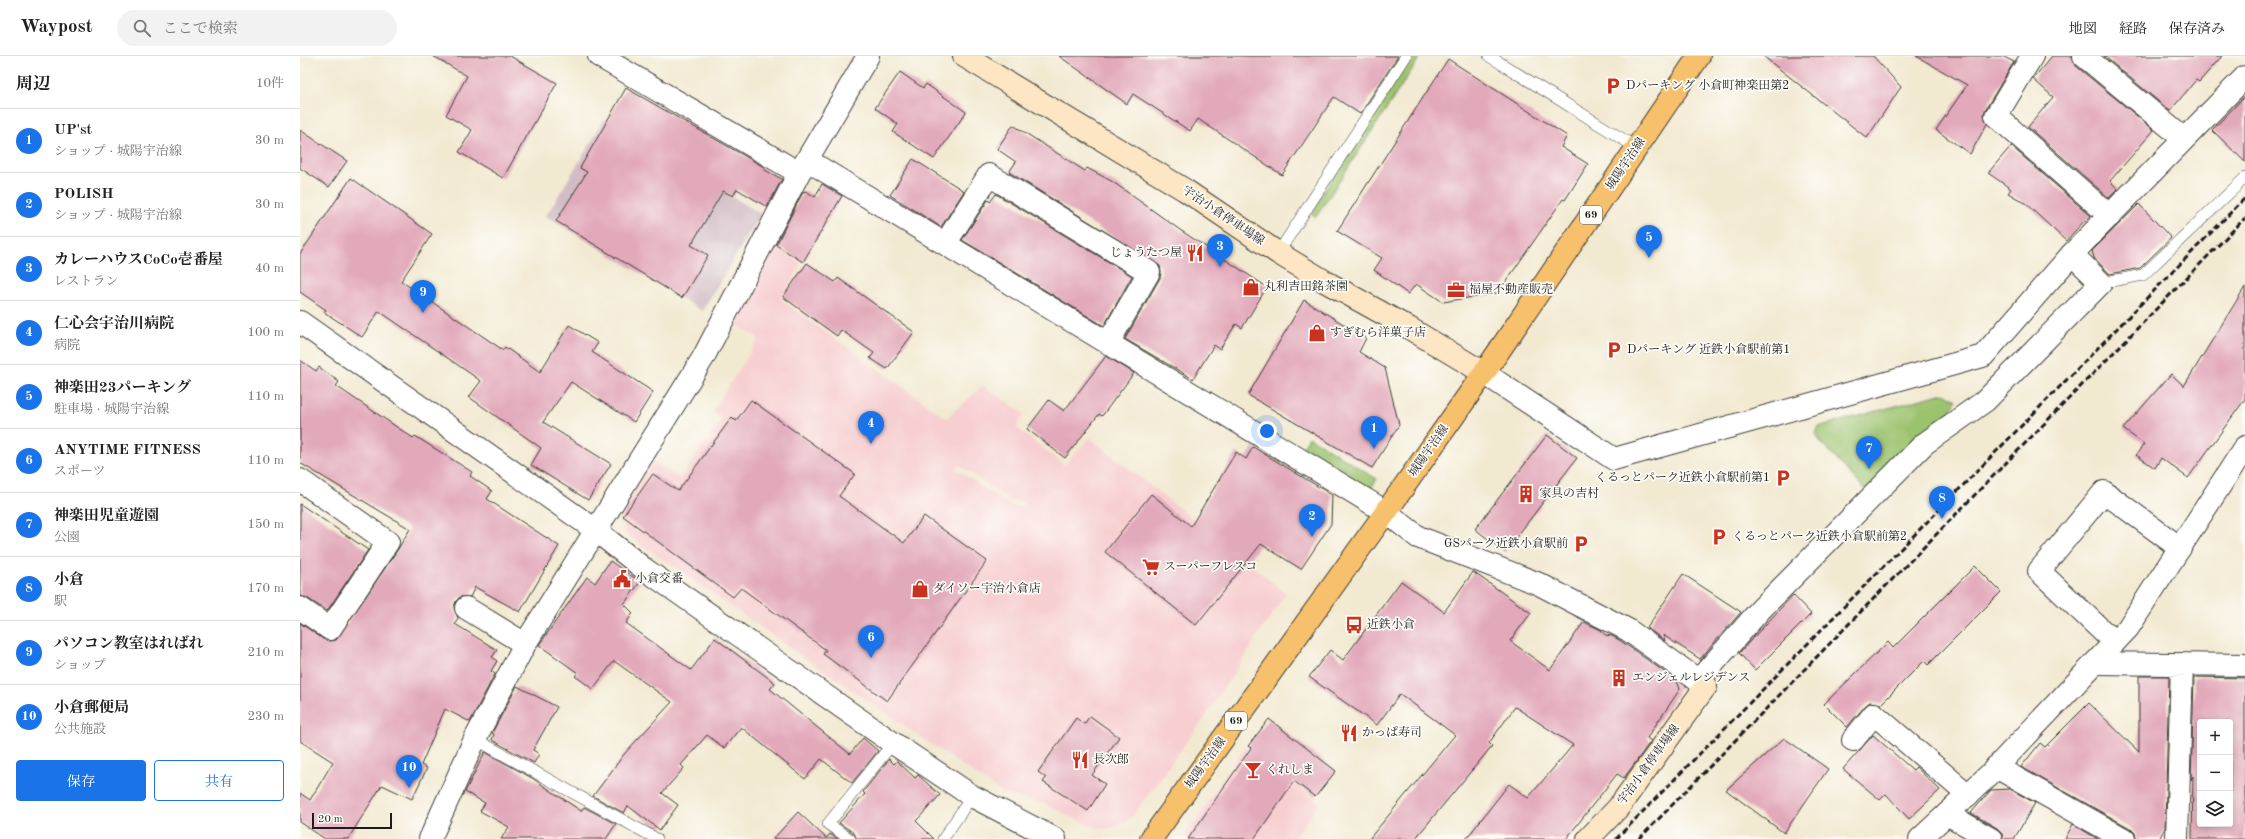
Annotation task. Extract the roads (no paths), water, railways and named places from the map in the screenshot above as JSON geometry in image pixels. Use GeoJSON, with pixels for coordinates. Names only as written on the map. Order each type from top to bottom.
{"type":"FeatureCollection","features":[{"type":"Feature","properties":{"kind":"main road","name":"宇治小倉停車場線"},"geometry":{"type":"LineString","coordinates":[[964,56],[1185,190],[1278,253],[1484,373]]}},
{"type":"Feature","properties":{"kind":"main road","name":"城陽宇治線"},"geometry":{"type":"LineString","coordinates":[[1151,839],[1484,373],[1699,56]]}},
{"type":"Feature","properties":{"kind":"main road","name":"宇治小倉停車場線"},"geometry":{"type":"LineString","coordinates":[[1588,839],[1618,808],[1702,683]]}},
{"type":"Feature","properties":{"kind":"street"},"geometry":{"type":"LineString","coordinates":[[599,56],[945,244],[1386,512],[1418,537],[1539,584],[1628,630],[1702,683],[1760,610],[1924,444],[1985,401],[2101,283],[2072,254]]}},
{"type":"Feature","properties":{"kind":"street"},"geometry":{"type":"LineString","coordinates":[[430,839],[475,740],[525,644],[594,529],[703,358],[803,167],[868,56]]}},
{"type":"Feature","properties":{"kind":"street"},"geometry":{"type":"LineString","coordinates":[[2032,56],[1996,116],[2110,216]]}},
{"type":"Feature","properties":{"kind":"street"},"geometry":{"type":"LineString","coordinates":[[2084,56],[2184,139]]}},
{"type":"Feature","properties":{"kind":"street"},"geometry":{"type":"LineString","coordinates":[[1484,373],[1614,458],[1983,356],[2072,254],[2245,77]]}},
{"type":"Feature","properties":{"kind":"street"},"geometry":{"type":"LineString","coordinates":[[945,244],[990,175],[1149,272],[1108,343]]}},
{"type":"Feature","properties":{"kind":"street"},"geometry":{"type":"LineString","coordinates":[[300,322],[594,529],[643,568],[893,743],[972,796],[1055,839]]}},
{"type":"Feature","properties":{"kind":"street"},"geometry":{"type":"LineString","coordinates":[[1920,839],[1996,768],[2128,628],[2245,447]]}},
{"type":"Feature","properties":{"kind":"street"},"geometry":{"type":"LineString","coordinates":[[300,480],[388,542],[330,629],[300,608]]}},
{"type":"Feature","properties":{"kind":"street"},"geometry":{"type":"LineString","coordinates":[[2114,642],[2039,571],[2104,492],[2180,548]]}},
{"type":"Feature","properties":{"kind":"street"},"geometry":{"type":"LineString","coordinates":[[466,608],[525,644]]}},
{"type":"Feature","properties":{"kind":"street"},"geometry":{"type":"LineString","coordinates":[[2095,663],[2245,665]]}},
{"type":"Feature","properties":{"kind":"street"},"geometry":{"type":"LineString","coordinates":[[2177,839],[2182,664]]}},
{"type":"Feature","properties":{"kind":"street"},"geometry":{"type":"LineString","coordinates":[[1852,740],[1874,714],[1968,795]]}},
{"type":"Feature","properties":{"kind":"street"},"geometry":{"type":"LineString","coordinates":[[1996,768],[2124,839]]}},
{"type":"Feature","properties":{"kind":"street"},"geometry":{"type":"LineString","coordinates":[[1947,814],[1992,839]]}},
{"type":"Feature","properties":{"kind":"lane"},"geometry":{"type":"LineString","coordinates":[[1278,253],[1406,56]]}},
{"type":"Feature","properties":{"kind":"lane"},"geometry":{"type":"LineString","coordinates":[[1489,56],[1637,148]]}},
{"type":"Feature","properties":{"kind":"lane"},"geometry":{"type":"LineString","coordinates":[[2101,283],[2143,275],[2245,178]]}},
{"type":"Feature","properties":{"kind":"lane"},"geometry":{"type":"LineString","coordinates":[[475,740],[657,839]]}},
{"type":"Feature","properties":{"kind":"lane"},"geometry":{"type":"LineString","coordinates":[[850,839],[828,824],[893,743]]}},
{"type":"Feature","properties":{"kind":"lane"},"geometry":{"type":"LineString","coordinates":[[943,839],[972,796]]}},
{"type":"Feature","properties":{"kind":"railway"},"geometry":{"type":"LineString","coordinates":[[1616,839],[2245,198]]}},
{"type":"Feature","properties":{"kind":"railway"},"geometry":{"type":"LineString","coordinates":[[1639,839],[2245,218]]}},
{"type":"Feature","properties":{"kind":"place","name":"Dパーキング 小倉町神楽田第2"},"geometry":{"type":"Point","coordinates":[1613,86]}},
{"type":"Feature","properties":{"kind":"place","name":"じょうたつ屋"},"geometry":{"type":"Point","coordinates":[1195,253]}},
{"type":"Feature","properties":{"kind":"place","name":"神楽田23パーキング"},"geometry":{"type":"Point","coordinates":[1649,258]}},
{"type":"Feature","properties":{"kind":"place","name":"カレーハウスCoCo壱番屋"},"geometry":{"type":"Point","coordinates":[1220,267]}},
{"type":"Feature","properties":{"kind":"place","name":"丸利吉田銘茶園"},"geometry":{"type":"Point","coordinates":[1251,287]}},
{"type":"Feature","properties":{"kind":"place","name":"福屋不動産販売"},"geometry":{"type":"Point","coordinates":[1456,290]}},
{"type":"Feature","properties":{"kind":"place","name":"パソコン教室はればれ"},"geometry":{"type":"Point","coordinates":[423,313]}},
{"type":"Feature","properties":{"kind":"place","name":"すぎむら洋菓子店"},"geometry":{"type":"Point","coordinates":[1317,333]}},
{"type":"Feature","properties":{"kind":"place","name":"Dパーキング 近鉄小倉駅前第1"},"geometry":{"type":"Point","coordinates":[1614,350]}},
{"type":"Feature","properties":{"kind":"place","name":"仁心会宇治川病院"},"geometry":{"type":"Point","coordinates":[871,444]}},
{"type":"Feature","properties":{"kind":"place","name":"UP'st"},"geometry":{"type":"Point","coordinates":[1374,449]}},
{"type":"Feature","properties":{"kind":"place","name":"神楽田児童遊園"},"geometry":{"type":"Point","coordinates":[1869,469]}},
{"type":"Feature","properties":{"kind":"place","name":"くるっとパーク近鉄小倉駅前第1"},"geometry":{"type":"Point","coordinates":[1783,478]}},
{"type":"Feature","properties":{"kind":"place","name":"家具の吉村"},"geometry":{"type":"Point","coordinates":[1526,494]}},
{"type":"Feature","properties":{"kind":"place","name":"小倉"},"geometry":{"type":"Point","coordinates":[1942,519]}},
{"type":"Feature","properties":{"kind":"place","name":"POLISH"},"geometry":{"type":"Point","coordinates":[1312,537]}},
{"type":"Feature","properties":{"kind":"place","name":"くるっとパーク近鉄小倉駅前第2"},"geometry":{"type":"Point","coordinates":[1719,537]}},
{"type":"Feature","properties":{"kind":"place","name":"GSパーク近鉄小倉駅前"},"geometry":{"type":"Point","coordinates":[1581,544]}},
{"type":"Feature","properties":{"kind":"place","name":"スーパーフレスコ"},"geometry":{"type":"Point","coordinates":[1151,567]}},
{"type":"Feature","properties":{"kind":"place","name":"小倉交番"},"geometry":{"type":"Point","coordinates":[622,579]}},
{"type":"Feature","properties":{"kind":"place","name":"ダイソー宇治小倉店"},"geometry":{"type":"Point","coordinates":[920,589]}},
{"type":"Feature","properties":{"kind":"place","name":"近鉄小倉"},"geometry":{"type":"Point","coordinates":[1354,625]}},
{"type":"Feature","properties":{"kind":"place","name":"ANYTIME FITNESS"},"geometry":{"type":"Point","coordinates":[871,658]}},
{"type":"Feature","properties":{"kind":"place","name":"エンジェルレジデンス"},"geometry":{"type":"Point","coordinates":[1619,678]}},
{"type":"Feature","properties":{"kind":"place","name":"かっぱ寿司"},"geometry":{"type":"Point","coordinates":[1349,733]}},
{"type":"Feature","properties":{"kind":"place","name":"長次郎"},"geometry":{"type":"Point","coordinates":[1080,760]}},
{"type":"Feature","properties":{"kind":"place","name":"くれしま"},"geometry":{"type":"Point","coordinates":[1253,770]}},
{"type":"Feature","properties":{"kind":"place","name":"小倉郵便局"},"geometry":{"type":"Point","coordinates":[409,788]}}]}
